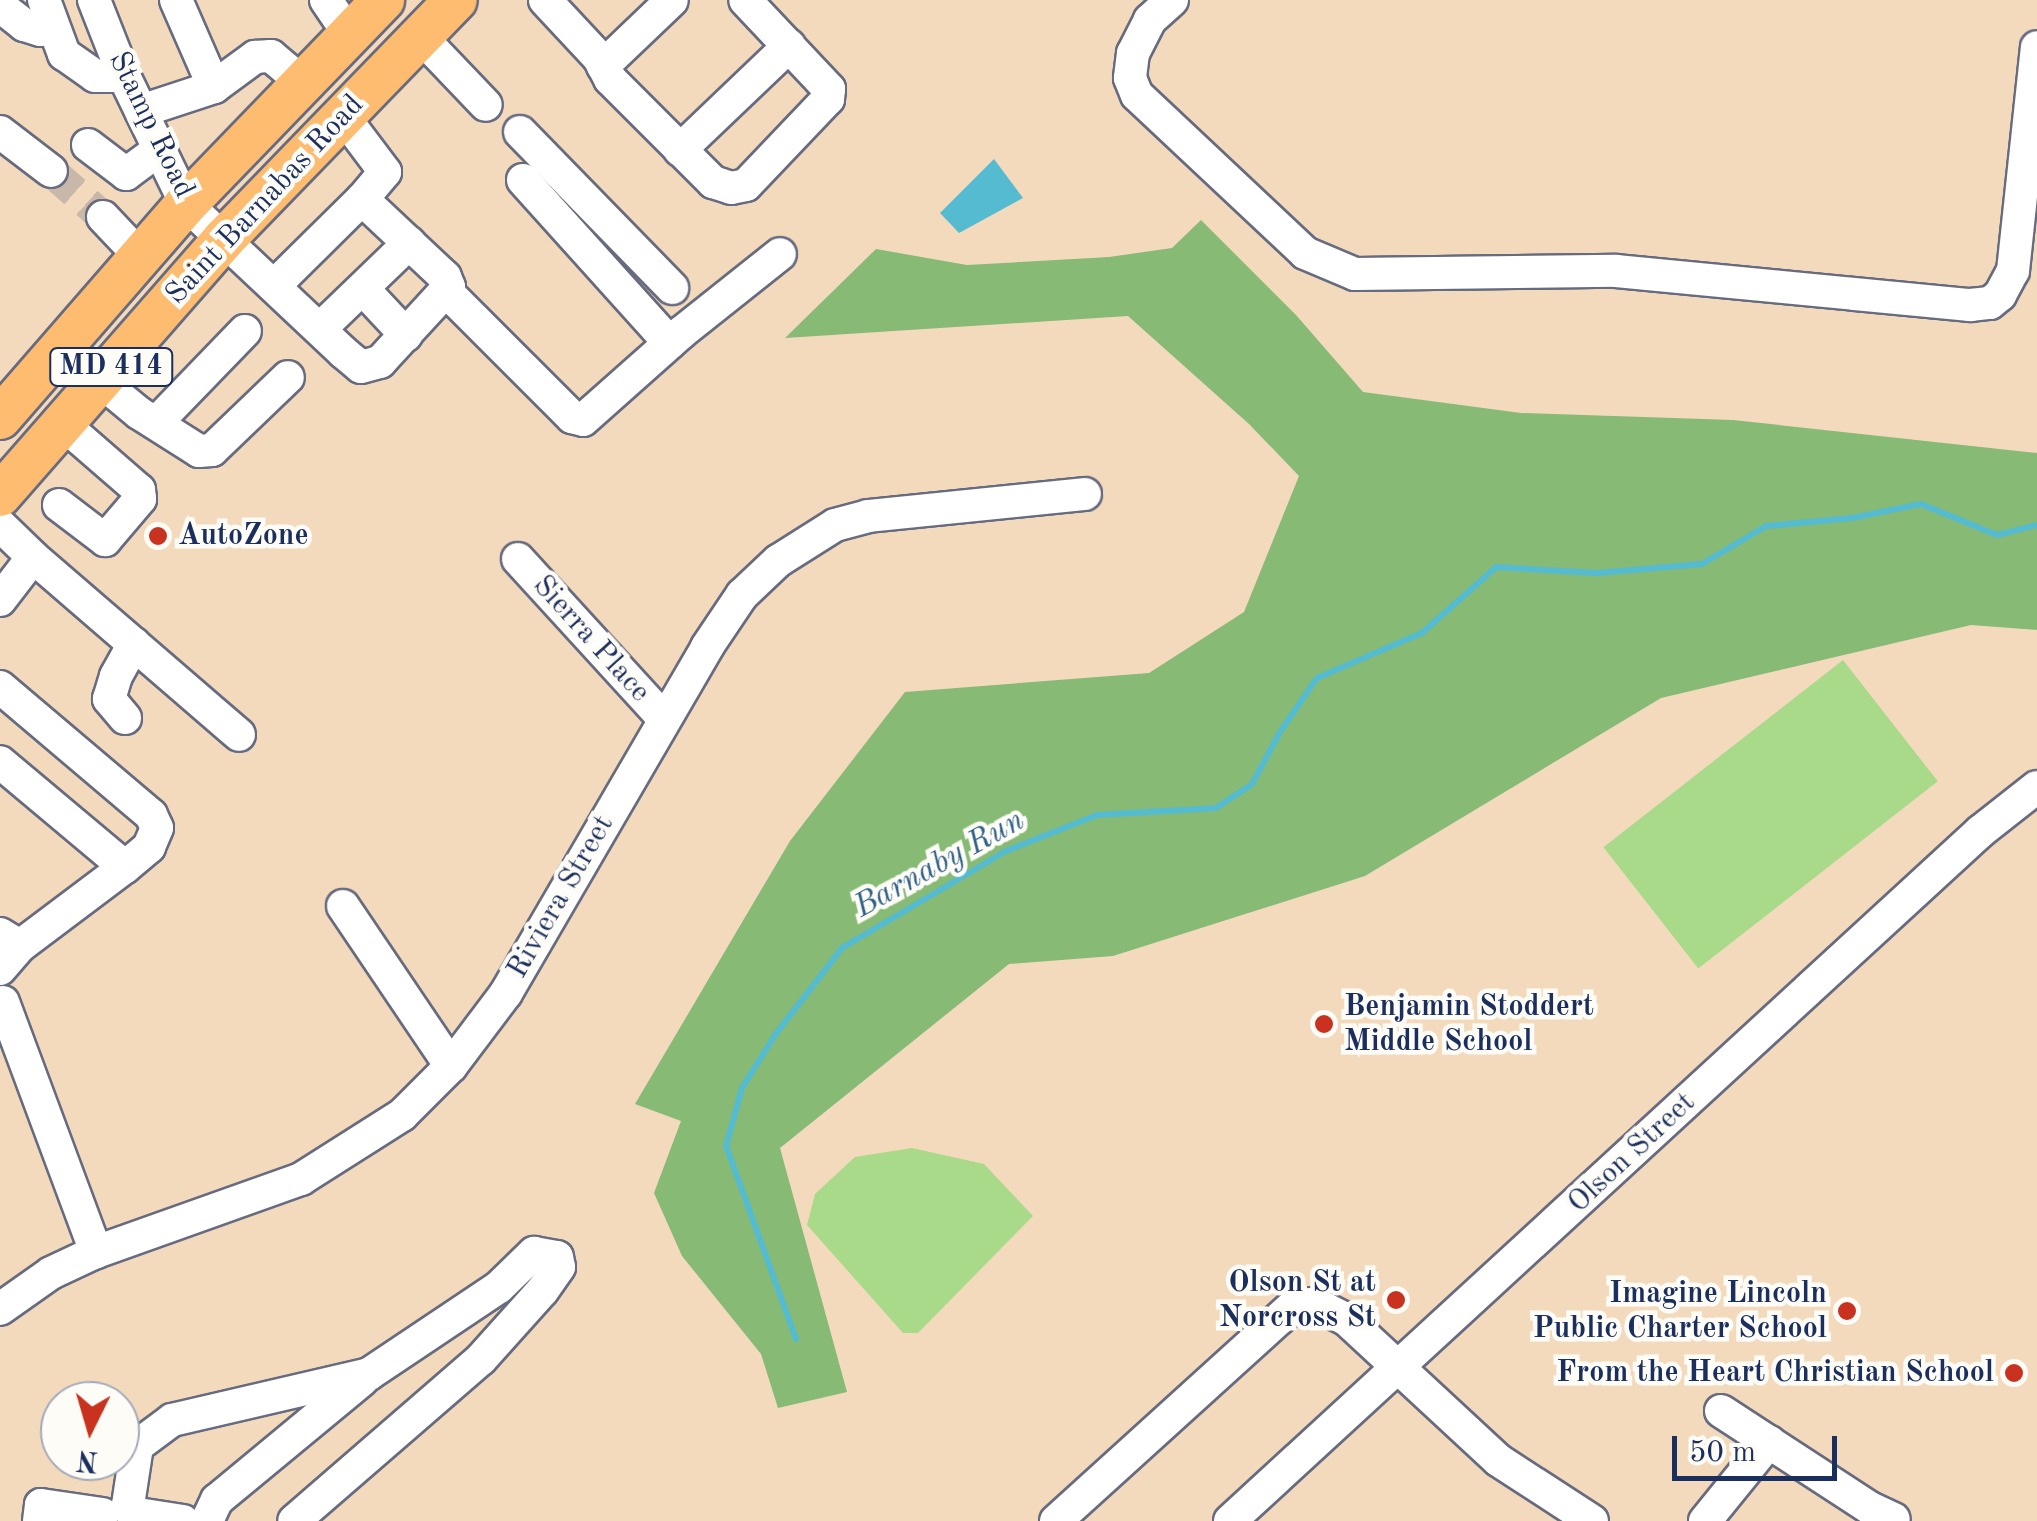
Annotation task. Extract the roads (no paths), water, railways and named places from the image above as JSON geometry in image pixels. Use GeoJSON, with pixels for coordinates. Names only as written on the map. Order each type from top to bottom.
{"type":"FeatureCollection","features":[{"type":"Feature","properties":{"kind":"main road","name":"Saint Barnabas Road"},"geometry":{"type":"LineString","coordinates":[[0,418],[186,204],[302,82],[337,17],[383,0]]}},
{"type":"Feature","properties":{"kind":"main road","name":"Saint Barnabas Road"},"geometry":{"type":"LineString","coordinates":[[0,495],[224,239],[456,0]]}},
{"type":"Feature","properties":{"kind":"street","name":"Stamp Road"},"geometry":{"type":"LineString","coordinates":[[94,0],[124,76],[186,204],[360,367],[368,368],[406,336]]}},
{"type":"Feature","properties":{"kind":"street"},"geometry":{"type":"LineString","coordinates":[[176,0],[214,87]]}},
{"type":"Feature","properties":{"kind":"street"},"geometry":{"type":"LineString","coordinates":[[603,66],[672,0]]}},
{"type":"Feature","properties":{"kind":"street"},"geometry":{"type":"LineString","coordinates":[[563,6],[610,79],[714,182],[731,188],[746,185],[828,100],[829,89],[745,0]]}},
{"type":"Feature","properties":{"kind":"street"},"geometry":{"type":"LineString","coordinates":[[1172,0],[1150,20],[1136,43],[1130,78],[1138,95],[1304,252],[1342,272],[1356,274],[1616,271],[1970,305],[1990,303],[2013,271],[2037,46]]}},
{"type":"Feature","properties":{"kind":"street"},"geometry":{"type":"LineString","coordinates":[[0,6],[24,25],[40,30],[48,14]]}},
{"type":"Feature","properties":{"kind":"street"},"geometry":{"type":"LineString","coordinates":[[48,14],[64,54],[95,76],[124,76]]}},
{"type":"Feature","properties":{"kind":"street"},"geometry":{"type":"LineString","coordinates":[[420,36],[486,105]]}},
{"type":"Feature","properties":{"kind":"street"},"geometry":{"type":"LineString","coordinates":[[680,150],[789,46]]}},
{"type":"Feature","properties":{"kind":"street"},"geometry":{"type":"LineString","coordinates":[[142,111],[214,87],[255,57],[272,56],[302,82]]}},
{"type":"Feature","properties":{"kind":"street"},"geometry":{"type":"LineString","coordinates":[[274,286],[385,172],[343,116]]}},
{"type":"Feature","properties":{"kind":"street"},"geometry":{"type":"LineString","coordinates":[[0,132],[51,171]]}},
{"type":"Feature","properties":{"kind":"street"},"geometry":{"type":"LineString","coordinates":[[520,132],[672,288]]}},
{"type":"Feature","properties":{"kind":"street"},"geometry":{"type":"LineString","coordinates":[[88,145],[126,174],[160,149]]}},
{"type":"Feature","properties":{"kind":"street"},"geometry":{"type":"LineString","coordinates":[[522,180],[670,342]]}},
{"type":"Feature","properties":{"kind":"street"},"geometry":{"type":"LineString","coordinates":[[362,199],[445,276],[447,292],[572,416],[583,420],[670,342],[780,254]]}},
{"type":"Feature","properties":{"kind":"street"},"geometry":{"type":"LineString","coordinates":[[103,218],[140,256]]}},
{"type":"Feature","properties":{"kind":"street"},"geometry":{"type":"LineString","coordinates":[[320,329],[409,243]]}},
{"type":"Feature","properties":{"kind":"street"},"geometry":{"type":"LineString","coordinates":[[362,289],[406,336],[447,292]]}},
{"type":"Feature","properties":{"kind":"street"},"geometry":{"type":"LineString","coordinates":[[158,421],[245,331]]}},
{"type":"Feature","properties":{"kind":"street"},"geometry":{"type":"LineString","coordinates":[[100,380],[139,413],[158,421],[199,450],[212,450],[288,377]]}},
{"type":"Feature","properties":{"kind":"street"},"geometry":{"type":"LineString","coordinates":[[59,504],[105,540],[140,499],[139,490],[62,423]]}},
{"type":"Feature","properties":{"kind":"street","name":"Riviera Street"},"geometry":{"type":"LineString","coordinates":[[0,1308],[50,1272],[96,1252],[302,1180],[402,1114],[452,1066],[506,993],[664,719],[742,595],[778,561],[835,525],[868,516],[1084,494]]}},
{"type":"Feature","properties":{"kind":"street"},"geometry":{"type":"LineString","coordinates":[[0,524],[239,735]]}},
{"type":"Feature","properties":{"kind":"street"},"geometry":{"type":"LineString","coordinates":[[0,600],[33,557]]}},
{"type":"Feature","properties":{"kind":"street","name":"Sierra Place"},"geometry":{"type":"LineString","coordinates":[[518,559],[664,719]]}},
{"type":"Feature","properties":{"kind":"street"},"geometry":{"type":"LineString","coordinates":[[125,718],[110,699],[116,676],[134,644]]}},
{"type":"Feature","properties":{"kind":"street"},"geometry":{"type":"LineString","coordinates":[[0,687],[150,815],[157,828],[148,847],[6,963],[96,1252]]}},
{"type":"Feature","properties":{"kind":"street"},"geometry":{"type":"LineString","coordinates":[[0,762],[124,867]]}},
{"type":"Feature","properties":{"kind":"street","name":"Olson Street"},"geometry":{"type":"LineString","coordinates":[[1230,1521],[1981,832],[2037,787]]}},
{"type":"Feature","properties":{"kind":"street"},"geometry":{"type":"LineString","coordinates":[[343,906],[452,1066]]}},
{"type":"Feature","properties":{"kind":"street"},"geometry":{"type":"LineString","coordinates":[[207,1521],[217,1500],[370,1374],[499,1287],[534,1253],[558,1257],[559,1267],[542,1291],[481,1360],[294,1521]]}},
{"type":"Feature","properties":{"kind":"street"},"geometry":{"type":"LineString","coordinates":[[1056,1521],[1294,1306],[1316,1304],[1334,1309],[1498,1460],[1592,1521]]}},
{"type":"Feature","properties":{"kind":"street"},"geometry":{"type":"LineString","coordinates":[[182,1521],[132,1512],[128,1505],[138,1446],[172,1420],[370,1374]]}},
{"type":"Feature","properties":{"kind":"street"},"geometry":{"type":"LineString","coordinates":[[1721,1410],[1870,1508],[1894,1519]]}},
{"type":"Feature","properties":{"kind":"street"},"geometry":{"type":"LineString","coordinates":[[1705,1521],[1769,1442]]}},
{"type":"Feature","properties":{"kind":"street"},"geometry":{"type":"LineString","coordinates":[[38,1521],[41,1504],[102,1514]]}},
{"type":"Feature","properties":{"kind":"water"},"geometry":{"type":"Polygon","coordinates":[[[994,159],[1023,198],[959,233],[940,213],[994,159]]]}},
{"type":"Feature","properties":{"kind":"waterway","name":"Barnaby Run"},"geometry":{"type":"LineString","coordinates":[[796,1339],[726,1146],[742,1088],[775,1035],[842,948],[1006,851],[1097,815],[1216,808],[1252,784],[1280,732],[1317,678],[1422,633],[1496,567],[1597,573],[1702,564],[1766,526],[1852,518],[1921,504],[1997,535],[2037,525]]}},
{"type":"Feature","properties":{"kind":"tunnel"},"geometry":{"type":"LineString","coordinates":[[51,171],[103,217]]}},
{"type":"Feature","properties":{"kind":"place","name":"AutoZone"},"geometry":{"type":"Point","coordinates":[158,536]}},
{"type":"Feature","properties":{"kind":"place","name":"Benjamin Stoddert Middle School"},"geometry":{"type":"Point","coordinates":[1324,1024]}},
{"type":"Feature","properties":{"kind":"place","name":"Olson St at Norcross St"},"geometry":{"type":"Point","coordinates":[1396,1300]}},
{"type":"Feature","properties":{"kind":"place","name":"Imagine Lincoln Public Charter School"},"geometry":{"type":"Point","coordinates":[1847,1311]}},
{"type":"Feature","properties":{"kind":"place","name":"From the Heart Christian School"},"geometry":{"type":"Point","coordinates":[2014,1373]}}]}
